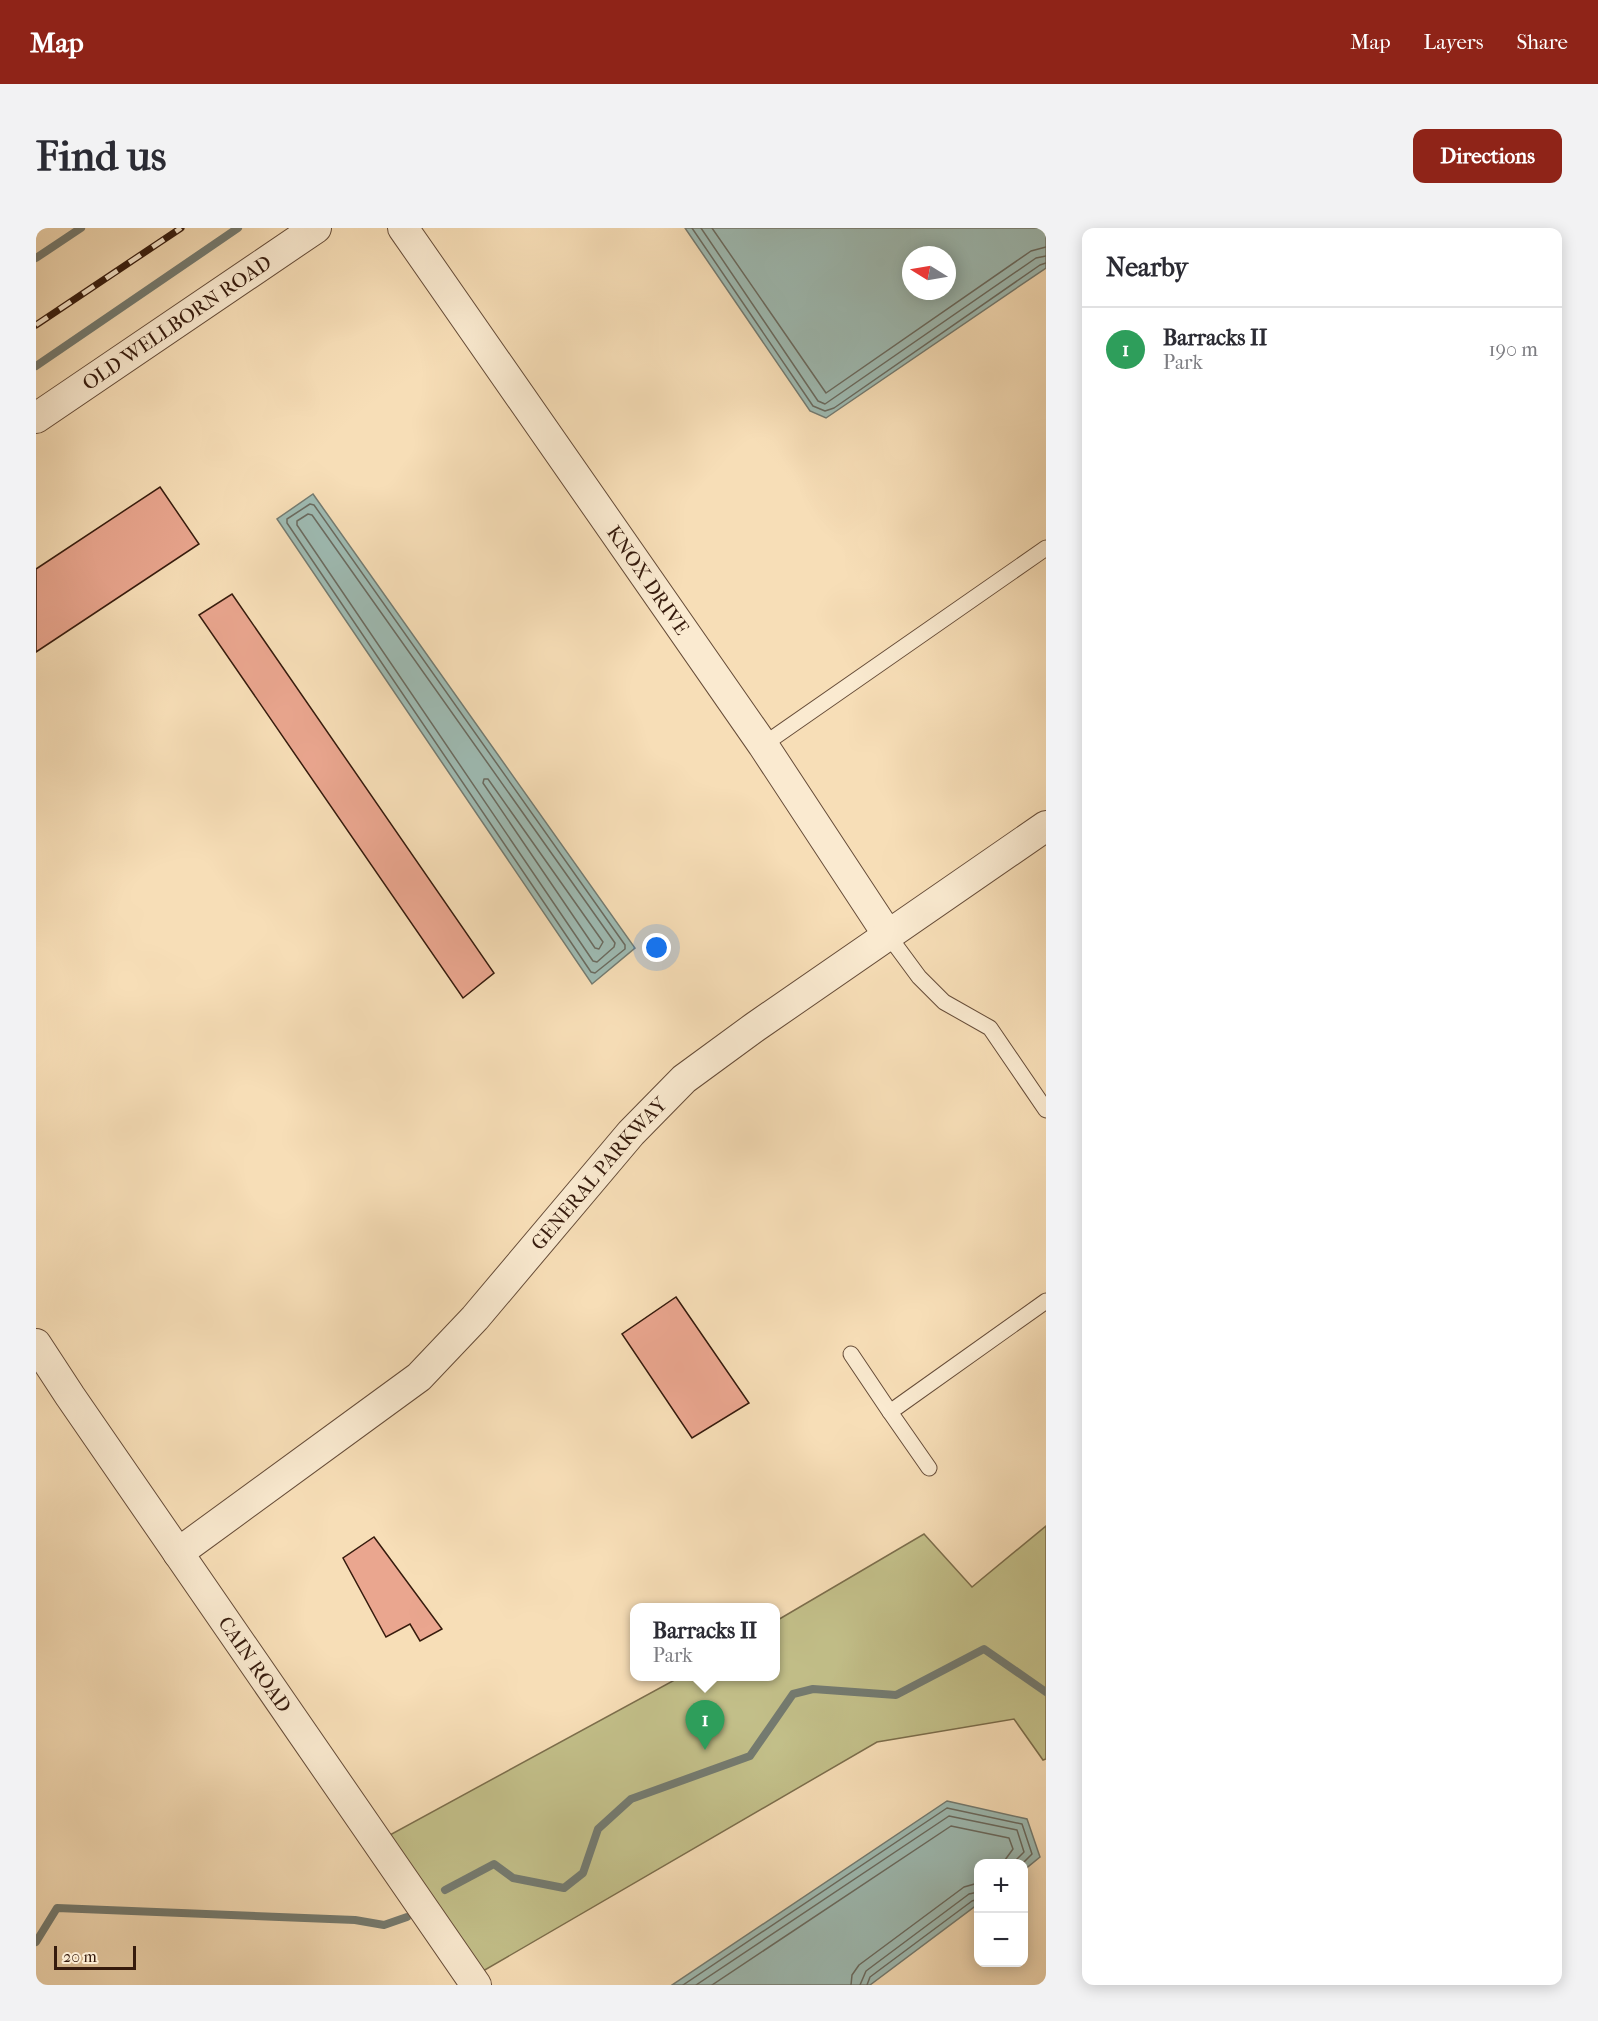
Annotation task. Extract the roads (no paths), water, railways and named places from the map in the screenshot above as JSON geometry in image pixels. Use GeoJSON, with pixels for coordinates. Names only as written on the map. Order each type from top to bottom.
{"type":"FeatureCollection","features":[{"type":"Feature","properties":{"kind":"street","name":"OLD WELLBORN ROAD"},"geometry":{"type":"LineString","coordinates":[[36,418],[316,228]]}},
{"type":"Feature","properties":{"kind":"street","name":"KNOX DRIVE"},"geometry":{"type":"LineString","coordinates":[[403,228],[763,745],[888,935]]}},
{"type":"Feature","properties":{"kind":"street","name":"GENERAL PARKWAY"},"geometry":{"type":"LineString","coordinates":[[178,1553],[418,1377],[475,1318],[631,1132],[684,1079],[1046,826]]}},
{"type":"Feature","properties":{"kind":"street","name":"CAIN ROAD"},"geometry":{"type":"LineString","coordinates":[[36,1344],[476,1985]]}},
{"type":"Feature","properties":{"kind":"lane"},"geometry":{"type":"LineString","coordinates":[[763,745],[1046,549]]}},
{"type":"Feature","properties":{"kind":"lane"},"geometry":{"type":"LineString","coordinates":[[888,935],[919,977],[944,1002],[990,1028],[1046,1110]]}},
{"type":"Feature","properties":{"kind":"lane"},"geometry":{"type":"LineString","coordinates":[[890,1412],[1046,1301]]}},
{"type":"Feature","properties":{"kind":"lane"},"geometry":{"type":"LineString","coordinates":[[851,1354],[929,1468]]}},
{"type":"Feature","properties":{"kind":"water"},"geometry":{"type":"Polygon","coordinates":[[[685,228],[1046,228],[1046,268],[826,418],[810,411],[685,228]]]}},
{"type":"Feature","properties":{"kind":"water"},"geometry":{"type":"Polygon","coordinates":[[[313,494],[635,948],[592,984],[277,519],[313,494]]]}},
{"type":"Feature","properties":{"kind":"water"},"geometry":{"type":"Polygon","coordinates":[[[947,1801],[1027,1819],[1040,1857],[1028,1867],[1028,1859],[974,1859],[974,1907],[870,1985],[672,1985],[947,1801]]]}},
{"type":"Feature","properties":{"kind":"waterway"},"geometry":{"type":"LineString","coordinates":[[36,258],[81,228]]}},
{"type":"Feature","properties":{"kind":"waterway"},"geometry":{"type":"LineString","coordinates":[[36,366],[238,228]]}},
{"type":"Feature","properties":{"kind":"waterway"},"geometry":{"type":"LineString","coordinates":[[445,1890],[494,1864],[513,1878],[564,1888],[583,1873],[598,1829],[631,1799],[750,1756],[793,1694],[813,1689],[896,1695],[984,1649],[1046,1692]]}},
{"type":"Feature","properties":{"kind":"waterway"},"geometry":{"type":"LineString","coordinates":[[36,1942],[57,1908],[355,1920],[384,1925],[407,1917]]}},
{"type":"Feature","properties":{"kind":"railway"},"geometry":{"type":"LineString","coordinates":[[36,325],[181,228]]}},
{"type":"Feature","properties":{"kind":"place","name":"Barracks II"},"geometry":{"type":"Point","coordinates":[705,1750]}}]}
